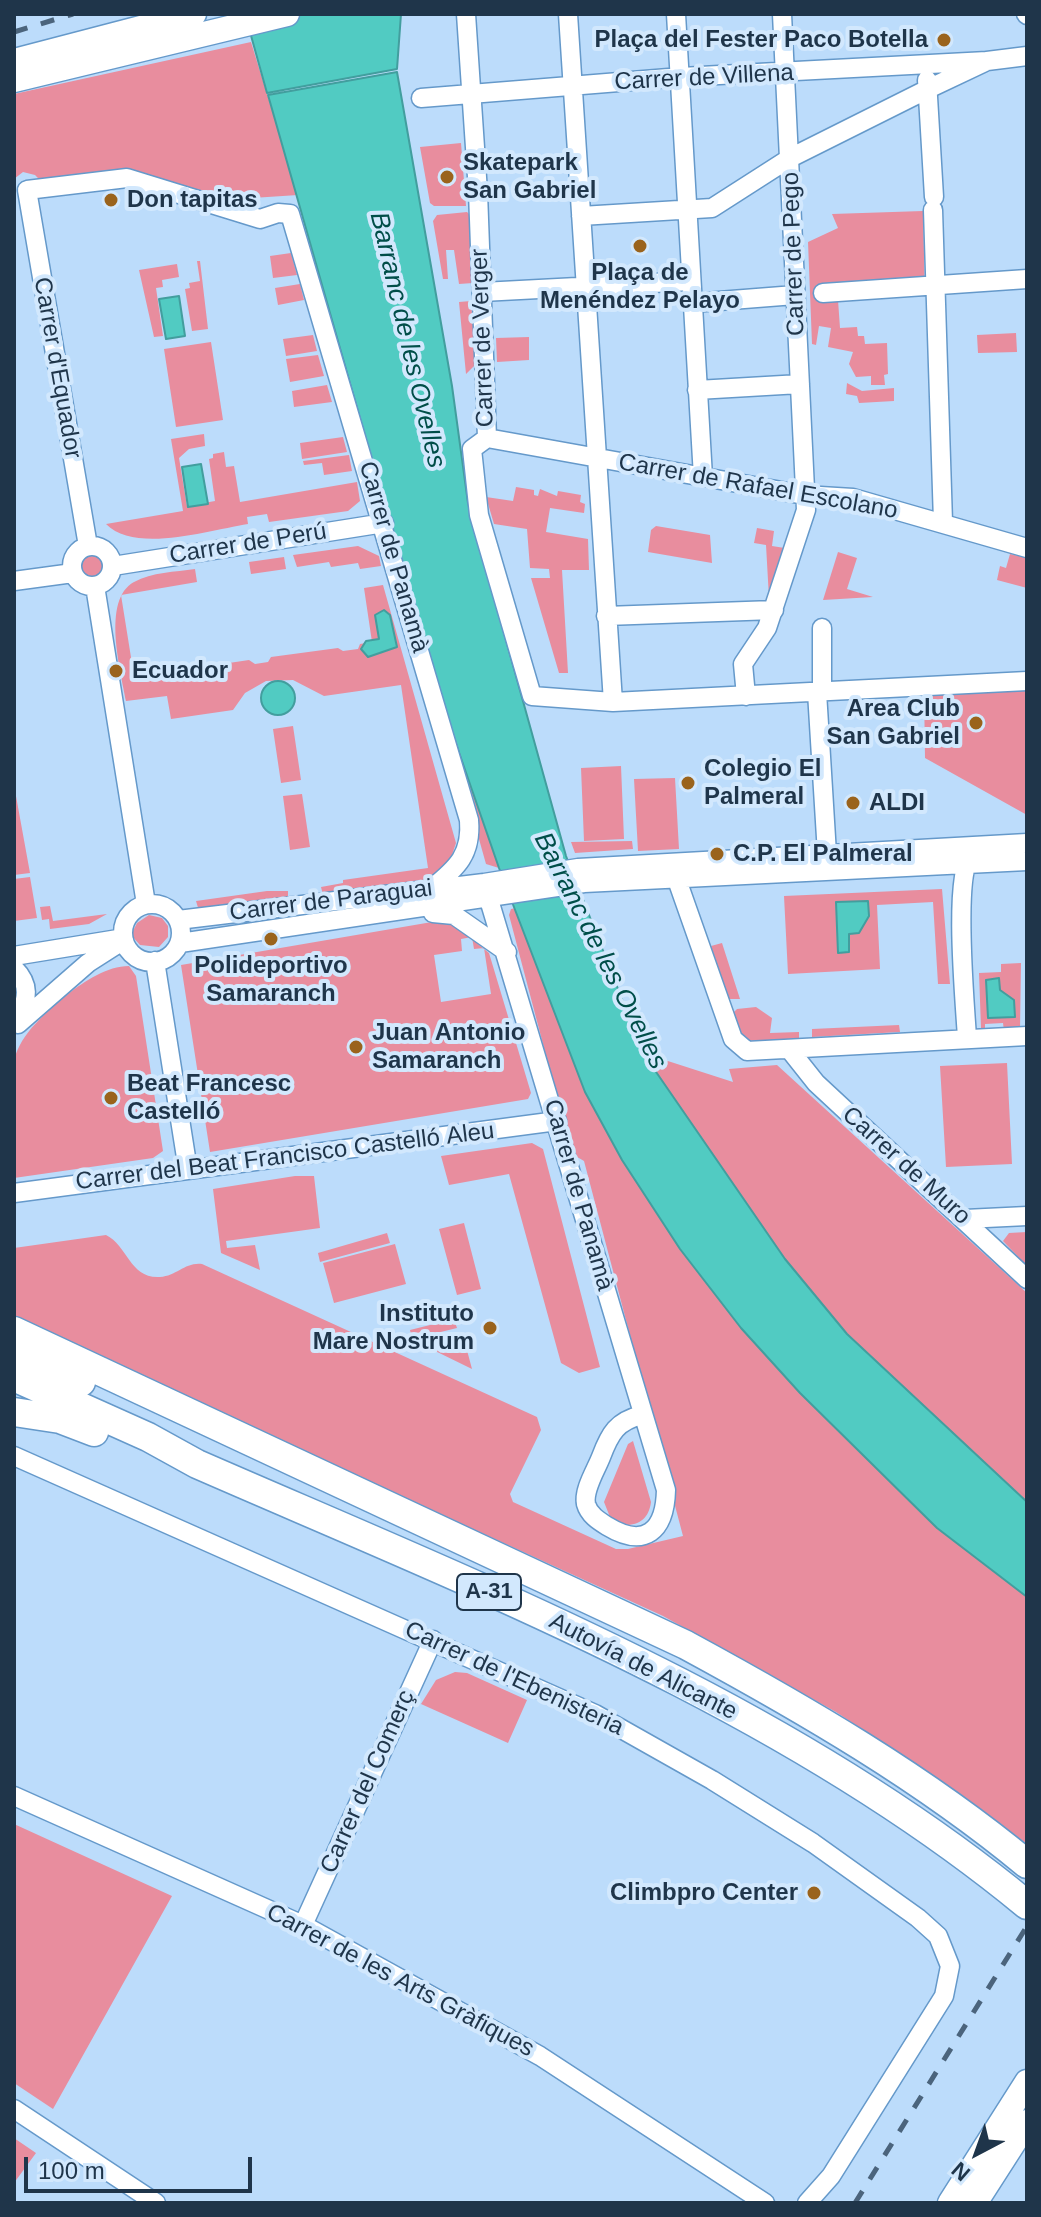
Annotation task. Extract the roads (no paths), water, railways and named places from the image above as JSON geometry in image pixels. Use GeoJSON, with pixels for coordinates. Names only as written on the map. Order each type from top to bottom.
{"type":"FeatureCollection","features":[{"type":"Feature","properties":{"kind":"highway"},"geometry":{"type":"LineString","coordinates":[[14,1331],[386,1506]]}},
{"type":"Feature","properties":{"kind":"highway","name":"A-31"},"geometry":{"type":"LineString","coordinates":[[16,1372],[386,1506]]}},
{"type":"Feature","properties":{"kind":"highway","name":"Autovía de Alicante"},"geometry":{"type":"LineString","coordinates":[[16,1372],[197,1464],[559,1623],[774,1733],[888,1802],[1027,1905]]}},
{"type":"Feature","properties":{"kind":"highway"},"geometry":{"type":"LineString","coordinates":[[14,1412],[60,1419],[157,1458],[197,1464]]}},
{"type":"Feature","properties":{"kind":"highway","name":"Autovía de Alicante"},"geometry":{"type":"LineString","coordinates":[[386,1506],[575,1590],[793,1704],[894,1767],[1022,1860]]}},
{"type":"Feature","properties":{"kind":"main road"},"geometry":{"type":"LineString","coordinates":[[14,61],[194,14]]}},
{"type":"Feature","properties":{"kind":"main road"},"geometry":{"type":"LineString","coordinates":[[14,80],[287,14]]}},
{"type":"Feature","properties":{"kind":"main road"},"geometry":{"type":"LineString","coordinates":[[950,2203],[1027,2082]]}},
{"type":"Feature","properties":{"kind":"main road"},"geometry":{"type":"LineString","coordinates":[[975,2203],[1027,2122]]}},
{"type":"Feature","properties":{"kind":"street","name":"Carrer de Verger"},"geometry":{"type":"LineString","coordinates":[[466,14],[487,438],[472,449],[479,515],[532,696],[613,702]]}},
{"type":"Feature","properties":{"kind":"street"},"geometry":{"type":"LineString","coordinates":[[568,14],[613,702],[1027,681]]}},
{"type":"Feature","properties":{"kind":"street"},"geometry":{"type":"LineString","coordinates":[[676,14],[703,477]]}},
{"type":"Feature","properties":{"kind":"street","name":"Carrer de Pego"},"geometry":{"type":"LineString","coordinates":[[746,696],[743,664],[774,610],[806,510],[782,14]]}},
{"type":"Feature","properties":{"kind":"street"},"geometry":{"type":"LineString","coordinates":[[581,216],[712,208],[790,158],[928,89],[987,61],[1027,56]]}},
{"type":"Feature","properties":{"kind":"street","name":"Carrer de Villena"},"geometry":{"type":"LineString","coordinates":[[421,98],[681,77],[987,61]]}},
{"type":"Feature","properties":{"kind":"street"},"geometry":{"type":"LineString","coordinates":[[926,65],[934,204],[943,522]]}},
{"type":"Feature","properties":{"kind":"street","name":"Carrer d'Equador"},"geometry":{"type":"LineString","coordinates":[[88,546],[27,190],[127,178],[209,206],[260,219],[278,213],[290,214]]}},
{"type":"Feature","properties":{"kind":"street","name":"Carrer de Panamà"},"geometry":{"type":"LineString","coordinates":[[290,214],[384,523],[469,820],[470,838],[460,866],[432,888]]}},
{"type":"Feature","properties":{"kind":"street"},"geometry":{"type":"LineString","coordinates":[[823,293],[1027,279]]}},
{"type":"Feature","properties":{"kind":"street"},"geometry":{"type":"LineString","coordinates":[[482,292],[691,281]]}},
{"type":"Feature","properties":{"kind":"street"},"geometry":{"type":"LineString","coordinates":[[693,303],[795,295]]}},
{"type":"Feature","properties":{"kind":"street"},"geometry":{"type":"LineString","coordinates":[[697,390],[800,384]]}},
{"type":"Feature","properties":{"kind":"street","name":"Carrer de Rafael Escolano"},"geometry":{"type":"LineString","coordinates":[[487,438],[804,495],[853,498],[1027,548]]}},
{"type":"Feature","properties":{"kind":"street","name":"Carrer de Perú"},"geometry":{"type":"LineString","coordinates":[[113,566],[384,523]]}},
{"type":"Feature","properties":{"kind":"street"},"geometry":{"type":"LineString","coordinates":[[88,546],[102,548],[113,566],[105,581],[95,586],[86,586],[73,573],[74,555],[88,546]]}},
{"type":"Feature","properties":{"kind":"street"},"geometry":{"type":"LineString","coordinates":[[14,581],[73,573]]}},
{"type":"Feature","properties":{"kind":"street"},"geometry":{"type":"LineString","coordinates":[[95,586],[146,904]]}},
{"type":"Feature","properties":{"kind":"street"},"geometry":{"type":"LineString","coordinates":[[606,616],[774,610]]}},
{"type":"Feature","properties":{"kind":"street"},"geometry":{"type":"LineString","coordinates":[[815,871],[827,854],[819,692],[822,628]]}},
{"type":"Feature","properties":{"kind":"street"},"geometry":{"type":"LineString","coordinates":[[581,875],[606,865],[1027,843]]}},
{"type":"Feature","properties":{"kind":"street"},"geometry":{"type":"LineString","coordinates":[[967,1038],[964,864],[977,846]]}},
{"type":"Feature","properties":{"kind":"street"},"geometry":{"type":"LineString","coordinates":[[488,890],[581,875],[676,877],[1027,861]]}},
{"type":"Feature","properties":{"kind":"street"},"geometry":{"type":"LineString","coordinates":[[606,865],[621,872],[668,871],[676,877],[733,1039],[747,1051],[1027,1036]]}},
{"type":"Feature","properties":{"kind":"street","name":"Carrer de Paraguai"},"geometry":{"type":"LineString","coordinates":[[178,920],[432,888],[488,890]]}},
{"type":"Feature","properties":{"kind":"street","name":"Carrer de Panamà"},"geometry":{"type":"LineString","coordinates":[[488,890],[666,1490],[666,1512],[656,1527],[646,1535],[633,1538],[595,1519],[586,1504],[588,1490],[609,1437],[622,1420],[642,1415]]}},
{"type":"Feature","properties":{"kind":"street","name":"Carrer de Paraguai"},"geometry":{"type":"LineString","coordinates":[[180,943],[407,909],[488,890]]}},
{"type":"Feature","properties":{"kind":"street"},"geometry":{"type":"LineString","coordinates":[[16,1027],[88,963],[124,939],[130,914],[146,904],[167,908],[178,920],[180,943],[173,954],[155,961],[136,957],[124,939]]}},
{"type":"Feature","properties":{"kind":"street","name":"Carrer de Paraguai"},"geometry":{"type":"LineString","coordinates":[[407,909],[454,915],[507,952]]}},
{"type":"Feature","properties":{"kind":"street"},"geometry":{"type":"LineString","coordinates":[[14,956],[124,939]]}},
{"type":"Feature","properties":{"kind":"street"},"geometry":{"type":"LineString","coordinates":[[155,961],[188,1170]]}},
{"type":"Feature","properties":{"kind":"street"},"geometry":{"type":"LineString","coordinates":[[14,968],[27,987],[27,997],[16,1027]]}},
{"type":"Feature","properties":{"kind":"street","name":"Carrer de Muro"},"geometry":{"type":"LineString","coordinates":[[789,1049],[816,1083],[1027,1279]]}},
{"type":"Feature","properties":{"kind":"street","name":"Carrer del Beat Francisco Castelló Aleu"},"geometry":{"type":"LineString","coordinates":[[14,1193],[557,1121]]}},
{"type":"Feature","properties":{"kind":"street"},"geometry":{"type":"LineString","coordinates":[[965,1219],[1027,1216]]}},
{"type":"Feature","properties":{"kind":"street","name":"Carrer de l'Ebenisteria"},"geometry":{"type":"LineString","coordinates":[[14,1456],[595,1714],[813,1843],[918,1918],[938,1936],[950,1966],[949,1984],[831,2176],[807,2203]]}},
{"type":"Feature","properties":{"kind":"street","name":"Carrer del Comerç"},"geometry":{"type":"LineString","coordinates":[[303,1925],[433,1640]]}},
{"type":"Feature","properties":{"kind":"street","name":"Carrer de les Arts Gràfiques"},"geometry":{"type":"LineString","coordinates":[[14,1796],[303,1925],[540,2056],[765,2203]]}},
{"type":"Feature","properties":{"kind":"street"},"geometry":{"type":"LineString","coordinates":[[14,2109],[156,2203]]}},
{"type":"Feature","properties":{"kind":"water"},"geometry":{"type":"Polygon","coordinates":[[[245,14],[401,14],[397,69],[267,93],[245,14]]]}},
{"type":"Feature","properties":{"kind":"water","name":"Barranc de les Ovelles"},"geometry":{"type":"Polygon","coordinates":[[[397,72],[452,386],[468,503],[566,856],[643,1053],[785,1259],[847,1334],[1027,1502],[1027,1597],[937,1528],[800,1393],[741,1328],[680,1249],[622,1160],[585,1092],[499,868],[436,686],[268,95],[397,72]]]}},
{"type":"Feature","properties":{"kind":"water"},"geometry":{"type":"Polygon","coordinates":[[[179,296],[185,336],[166,339],[159,299],[179,296]]]}},
{"type":"Feature","properties":{"kind":"water"},"geometry":{"type":"Polygon","coordinates":[[[201,464],[208,504],[188,507],[182,467],[201,464]]]}},
{"type":"Feature","properties":{"kind":"water"},"geometry":{"type":"Polygon","coordinates":[[[384,610],[390,615],[397,647],[368,657],[361,649],[366,641],[379,639],[375,615],[384,610]]]}},
{"type":"Feature","properties":{"kind":"water"},"geometry":{"type":"Polygon","coordinates":[[[278,681],[290,686],[295,698],[290,710],[278,715],[266,710],[261,698],[266,686],[278,681]]]}},
{"type":"Feature","properties":{"kind":"water"},"geometry":{"type":"Polygon","coordinates":[[[868,901],[869,916],[859,933],[849,934],[849,952],[838,953],[836,902],[868,901]]]}},
{"type":"Feature","properties":{"kind":"water"},"geometry":{"type":"Polygon","coordinates":[[[999,978],[1000,990],[1014,1000],[1015,1017],[988,1018],[986,980],[999,978]]]}},
{"type":"Feature","properties":{"kind":"railway"},"geometry":{"type":"LineString","coordinates":[[14,32],[73,14]]}},
{"type":"Feature","properties":{"kind":"railway"},"geometry":{"type":"LineString","coordinates":[[855,2203],[1027,1926]]}},
{"type":"Feature","properties":{"kind":"place","name":"Plaça del Fester Paco Botella"},"geometry":{"type":"Point","coordinates":[944,40]}},
{"type":"Feature","properties":{"kind":"place","name":"Skatepark San Gabriel"},"geometry":{"type":"Point","coordinates":[447,177]}},
{"type":"Feature","properties":{"kind":"place","name":"Don tapitas"},"geometry":{"type":"Point","coordinates":[111,200]}},
{"type":"Feature","properties":{"kind":"place","name":"Plaça de Menéndez Pelayo"},"geometry":{"type":"Point","coordinates":[640,246]}},
{"type":"Feature","properties":{"kind":"place","name":"Ecuador"},"geometry":{"type":"Point","coordinates":[116,671]}},
{"type":"Feature","properties":{"kind":"place","name":"Area Club San Gabriel"},"geometry":{"type":"Point","coordinates":[976,723]}},
{"type":"Feature","properties":{"kind":"place","name":"Colegio El Palmeral"},"geometry":{"type":"Point","coordinates":[688,783]}},
{"type":"Feature","properties":{"kind":"place","name":"ALDI"},"geometry":{"type":"Point","coordinates":[853,803]}},
{"type":"Feature","properties":{"kind":"place","name":"C.P. El Palmeral"},"geometry":{"type":"Point","coordinates":[717,854]}},
{"type":"Feature","properties":{"kind":"place","name":"Polideportivo Samaranch"},"geometry":{"type":"Point","coordinates":[271,939]}},
{"type":"Feature","properties":{"kind":"place","name":"Juan Antonio Samaranch"},"geometry":{"type":"Point","coordinates":[356,1047]}},
{"type":"Feature","properties":{"kind":"place","name":"Beat Francesc Castelló"},"geometry":{"type":"Point","coordinates":[111,1098]}},
{"type":"Feature","properties":{"kind":"place","name":"Instituto Mare Nostrum"},"geometry":{"type":"Point","coordinates":[490,1328]}},
{"type":"Feature","properties":{"kind":"place","name":"Climbpro Center"},"geometry":{"type":"Point","coordinates":[814,1893]}}]}
